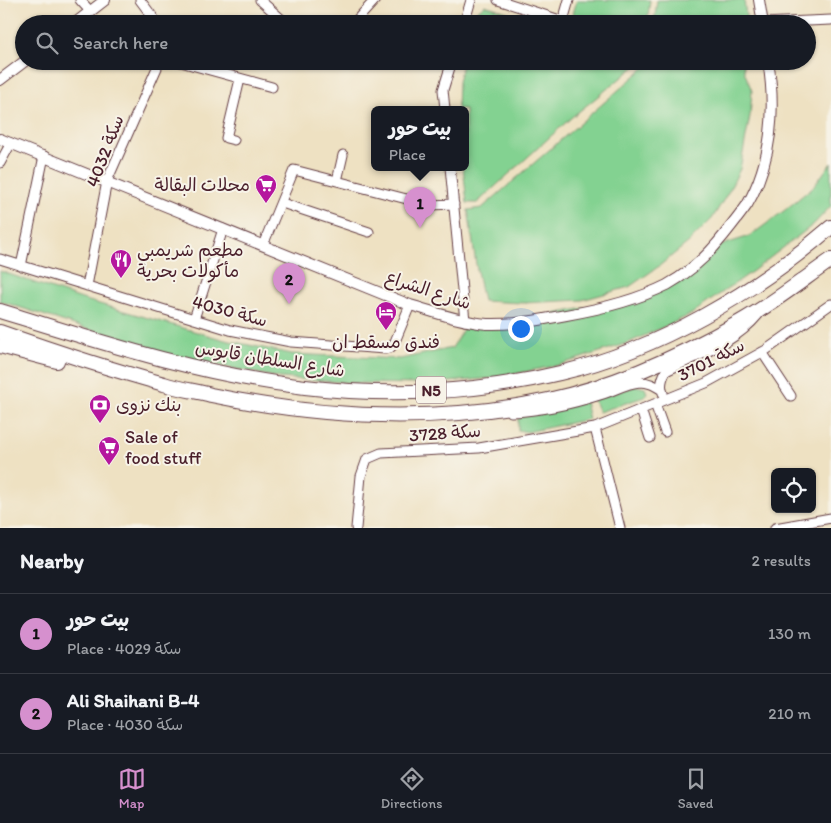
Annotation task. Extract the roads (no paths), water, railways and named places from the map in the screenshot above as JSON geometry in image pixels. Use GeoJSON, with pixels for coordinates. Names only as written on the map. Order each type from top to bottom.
{"type":"FeatureCollection","features":[{"type":"Feature","properties":{"kind":"highway","name":"شارع السلطان قابوس"},"geometry":{"type":"LineString","coordinates":[[0,311],[146,355],[234,375],[304,387],[419,391],[490,386],[561,373],[629,351],[694,322],[757,282],[831,227]]}},
{"type":"Feature","properties":{"kind":"highway","name":"N5"},"geometry":{"type":"LineString","coordinates":[[0,332],[67,355],[166,385],[244,402],[313,412],[382,416],[478,412],[549,400],[598,386],[649,367],[719,333],[765,307],[831,260]]}},
{"type":"Feature","properties":{"kind":"highway"},"geometry":{"type":"LineString","coordinates":[[0,346],[86,368],[166,385]]}},
{"type":"Feature","properties":{"kind":"street"},"geometry":{"type":"LineString","coordinates":[[80,0],[90,11]]}},
{"type":"Feature","properties":{"kind":"street"},"geometry":{"type":"LineString","coordinates":[[85,15],[105,0]]}},
{"type":"Feature","properties":{"kind":"street"},"geometry":{"type":"LineString","coordinates":[[140,0],[151,15]]}},
{"type":"Feature","properties":{"kind":"street"},"geometry":{"type":"LineString","coordinates":[[260,0],[277,15]]}},
{"type":"Feature","properties":{"kind":"street"},"geometry":{"type":"LineString","coordinates":[[361,15],[375,0]]}},
{"type":"Feature","properties":{"kind":"street"},"geometry":{"type":"LineString","coordinates":[[467,15],[471,0]]}},
{"type":"Feature","properties":{"kind":"street"},"geometry":{"type":"LineString","coordinates":[[498,0],[544,15]]}},
{"type":"Feature","properties":{"kind":"street"},"geometry":{"type":"LineString","coordinates":[[565,15],[570,0]]}},
{"type":"Feature","properties":{"kind":"street"},"geometry":{"type":"LineString","coordinates":[[759,0],[762,15]]}},
{"type":"Feature","properties":{"kind":"street"},"geometry":{"type":"LineString","coordinates":[[816,21],[831,20]]}},
{"type":"Feature","properties":{"kind":"street"},"geometry":{"type":"LineString","coordinates":[[0,80],[15,69]]}},
{"type":"Feature","properties":{"kind":"street","name":"سكة 4032"},"geometry":{"type":"LineString","coordinates":[[87,286],[108,181],[156,70]]}},
{"type":"Feature","properties":{"kind":"street"},"geometry":{"type":"LineString","coordinates":[[208,70],[272,87]]}},
{"type":"Feature","properties":{"kind":"street"},"geometry":{"type":"LineString","coordinates":[[445,106],[443,90],[449,70]]}},
{"type":"Feature","properties":{"kind":"street","name":"شارع الشراع"},"geometry":{"type":"LineString","coordinates":[[0,139],[108,181],[410,305],[465,321],[489,324],[523,322],[616,305],[668,284],[699,262],[716,244],[747,204],[765,162],[770,137],[772,110],[772,86],[769,70]]}},
{"type":"Feature","properties":{"kind":"street"},"geometry":{"type":"LineString","coordinates":[[234,140],[226,138],[240,79]]}},
{"type":"Feature","properties":{"kind":"street"},"geometry":{"type":"LineString","coordinates":[[0,162],[11,143]]}},
{"type":"Feature","properties":{"kind":"street"},"geometry":{"type":"LineString","coordinates":[[337,181],[343,154]]}},
{"type":"Feature","properties":{"kind":"street"},"geometry":{"type":"LineString","coordinates":[[21,266],[44,156]]}},
{"type":"Feature","properties":{"kind":"street"},"geometry":{"type":"LineString","coordinates":[[264,245],[294,170],[430,205],[454,204]]}},
{"type":"Feature","properties":{"kind":"street"},"geometry":{"type":"LineString","coordinates":[[450,171],[465,321]]}},
{"type":"Feature","properties":{"kind":"street"},"geometry":{"type":"LineString","coordinates":[[282,202],[369,232]]}},
{"type":"Feature","properties":{"kind":"street"},"geometry":{"type":"LineString","coordinates":[[194,319],[223,229]]}},
{"type":"Feature","properties":{"kind":"street","name":"سكة 4030"},"geometry":{"type":"LineString","coordinates":[[0,259],[230,330],[273,340],[385,350],[394,344],[410,305]]}},
{"type":"Feature","properties":{"kind":"street","name":"سكة 3701"},"geometry":{"type":"LineString","coordinates":[[596,428],[706,383],[762,352],[831,304]]}},
{"type":"Feature","properties":{"kind":"street"},"geometry":{"type":"LineString","coordinates":[[666,400],[662,390],[662,377],[666,371],[714,350],[747,328],[765,307]]}},
{"type":"Feature","properties":{"kind":"street"},"geometry":{"type":"LineString","coordinates":[[762,352],[791,396]]}},
{"type":"Feature","properties":{"kind":"street"},"geometry":{"type":"LineString","coordinates":[[478,412],[533,412],[574,403],[639,382],[651,383],[662,390]]}},
{"type":"Feature","properties":{"kind":"street"},"geometry":{"type":"LineString","coordinates":[[655,404],[665,432]]}},
{"type":"Feature","properties":{"kind":"street"},"geometry":{"type":"LineString","coordinates":[[641,410],[650,438]]}},
{"type":"Feature","properties":{"kind":"street"},"geometry":{"type":"LineString","coordinates":[[596,428],[620,528]]}},
{"type":"Feature","properties":{"kind":"street","name":"سكة 3728"},"geometry":{"type":"LineString","coordinates":[[356,528],[361,476],[367,460],[381,453],[479,448],[596,428]]}},
{"type":"Feature","properties":{"kind":"street"},"geometry":{"type":"LineString","coordinates":[[775,528],[831,518]]}},
{"type":"Feature","properties":{"kind":"place","name":"محلات البقالة"},"geometry":{"type":"Point","coordinates":[266,204]}},
{"type":"Feature","properties":{"kind":"place","name":"بيت حور"},"geometry":{"type":"Point","coordinates":[420,228]}},
{"type":"Feature","properties":{"kind":"place","name":"مطعم شريمبي مأكولات بحرية"},"geometry":{"type":"Point","coordinates":[121,279]}},
{"type":"Feature","properties":{"kind":"place","name":"Ali Shaihani B-4"},"geometry":{"type":"Point","coordinates":[289,304]}},
{"type":"Feature","properties":{"kind":"place","name":"فندق مسقط ان"},"geometry":{"type":"Point","coordinates":[386,331]}},
{"type":"Feature","properties":{"kind":"place","name":"بنك نزوى"},"geometry":{"type":"Point","coordinates":[100,424]}},
{"type":"Feature","properties":{"kind":"place","name":"Sale of food stuff"},"geometry":{"type":"Point","coordinates":[109,466]}}]}
